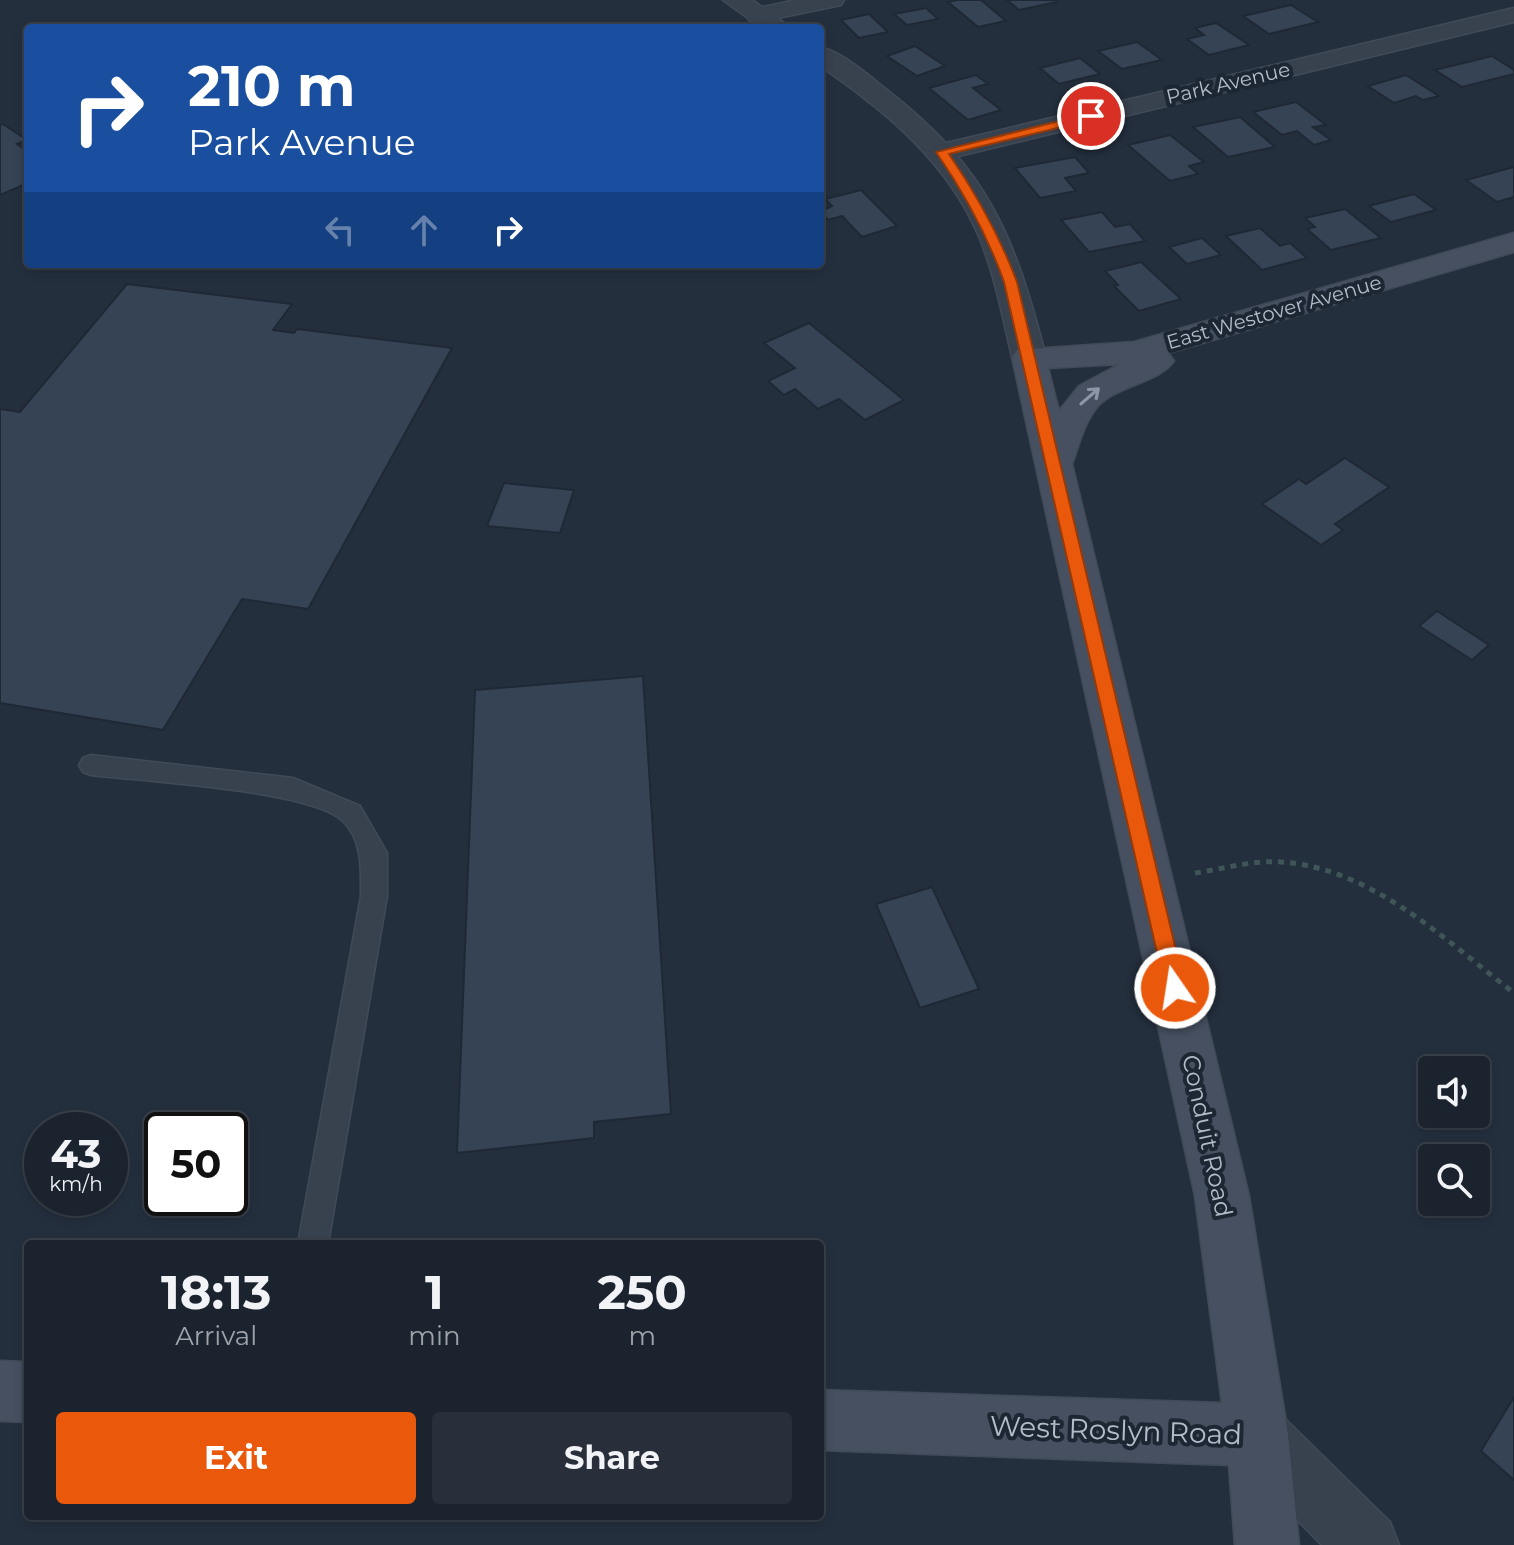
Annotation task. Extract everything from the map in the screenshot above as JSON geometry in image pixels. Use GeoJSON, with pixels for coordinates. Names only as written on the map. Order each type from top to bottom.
{"type":"FeatureCollection","features":[{"type":"Feature","properties":{"kind":"main road","name":"East Westover Avenue"},"geometry":{"type":"LineString","coordinates":[[1029,357],[1094,357],[1136,352],[1514,242]]}},
{"type":"Feature","properties":{"kind":"main road"},"geometry":{"type":"LineString","coordinates":[[1054,464],[1076,410],[1095,390],[1239,324]]}},
{"type":"Feature","properties":{"kind":"main road","name":"Conduit Road"},"geometry":{"type":"LineString","coordinates":[[1029,357],[1222,1196],[1257,1435],[1267,1545]]}},
{"type":"Feature","properties":{"kind":"main road"},"geometry":{"type":"LineString","coordinates":[[0,1391],[24,1392]]}},
{"type":"Feature","properties":{"kind":"main road","name":"West Roslyn Road"},"geometry":{"type":"LineString","coordinates":[[824,1420],[1257,1435]]}},
{"type":"Feature","properties":{"kind":"street"},"geometry":{"type":"LineString","coordinates":[[735,0],[768,21],[832,0]]}},
{"type":"Feature","properties":{"kind":"street","name":"Park Avenue"},"geometry":{"type":"LineString","coordinates":[[942,152],[1514,15]]}},
{"type":"Feature","properties":{"kind":"street","name":"Conduit Road"},"geometry":{"type":"LineString","coordinates":[[824,58],[908,117],[942,152],[976,202],[994,236],[1010,282],[1029,357]]}},
{"type":"Feature","properties":{"kind":"street","name":"West Roslyn Road"},"geometry":{"type":"LineString","coordinates":[[1257,1435],[1367,1545]]}},
{"type":"Feature","properties":{"kind":"lane"},"geometry":{"type":"LineString","coordinates":[[91,765],[293,788],[351,813],[374,853],[374,896],[314,1240]]}},
{"type":"Feature","properties":{"kind":"path"},"geometry":{"type":"LineString","coordinates":[[1151,878],[1281,862],[1323,870],[1357,882],[1389,901],[1514,993]]}},
{"type":"Feature","properties":{"kind":"building"},"geometry":{"type":"Polygon","coordinates":[[[981,0],[1006,21],[978,27],[948,2],[981,0]]]}},
{"type":"Feature","properties":{"kind":"building"},"geometry":{"type":"Polygon","coordinates":[[[1007,0],[1055,0],[1057,2],[1019,10],[1007,0]]]}},
{"type":"Feature","properties":{"kind":"building"},"geometry":{"type":"Polygon","coordinates":[[[1291,5],[1318,22],[1269,34],[1243,16],[1291,5]]]}},
{"type":"Feature","properties":{"kind":"building"},"geometry":{"type":"Polygon","coordinates":[[[926,8],[938,19],[907,25],[894,14],[926,8]]]}},
{"type":"Feature","properties":{"kind":"building"},"geometry":{"type":"Polygon","coordinates":[[[869,14],[888,32],[859,38],[841,20],[869,14]]]}},
{"type":"Feature","properties":{"kind":"building"},"geometry":{"type":"Polygon","coordinates":[[[1216,23],[1249,45],[1209,55],[1187,39],[1204,35],[1195,28],[1216,23]]]}},
{"type":"Feature","properties":{"kind":"building"},"geometry":{"type":"Polygon","coordinates":[[[1137,42],[1162,60],[1122,69],[1098,51],[1137,42]]]}},
{"type":"Feature","properties":{"kind":"building"},"geometry":{"type":"Polygon","coordinates":[[[915,46],[945,66],[917,76],[887,56],[915,46]]]}},
{"type":"Feature","properties":{"kind":"building"},"geometry":{"type":"Polygon","coordinates":[[[1492,56],[1514,70],[1514,74],[1462,87],[1435,70],[1492,56]]]}},
{"type":"Feature","properties":{"kind":"building"},"geometry":{"type":"Polygon","coordinates":[[[1080,58],[1100,74],[1059,84],[1040,68],[1080,58]]]}},
{"type":"Feature","properties":{"kind":"building"},"geometry":{"type":"Polygon","coordinates":[[[976,75],[988,84],[973,88],[1001,110],[968,120],[929,88],[976,75]]]}},
{"type":"Feature","properties":{"kind":"building"},"geometry":{"type":"Polygon","coordinates":[[[1406,75],[1439,96],[1423,100],[1416,96],[1394,103],[1368,86],[1406,75]]]}},
{"type":"Feature","properties":{"kind":"building"},"geometry":{"type":"Polygon","coordinates":[[[1296,102],[1326,125],[1313,127],[1331,140],[1314,145],[1297,131],[1282,135],[1253,112],[1296,102]]]}},
{"type":"Feature","properties":{"kind":"building"},"geometry":{"type":"Polygon","coordinates":[[[1240,117],[1275,147],[1228,157],[1193,127],[1240,117]]]}},
{"type":"Feature","properties":{"kind":"building"},"geometry":{"type":"Polygon","coordinates":[[[0,125],[24,138],[24,141],[17,144],[24,149],[24,185],[0,195],[0,125]]]}},
{"type":"Feature","properties":{"kind":"building"},"geometry":{"type":"Polygon","coordinates":[[[1170,135],[1204,162],[1189,166],[1198,174],[1170,181],[1128,145],[1170,135]]]}},
{"type":"Feature","properties":{"kind":"building"},"geometry":{"type":"Polygon","coordinates":[[[1075,157],[1089,173],[1065,178],[1076,191],[1040,198],[1015,168],[1075,157]]]}},
{"type":"Feature","properties":{"kind":"building"},"geometry":{"type":"Polygon","coordinates":[[[1514,167],[1514,197],[1497,202],[1466,180],[1514,167]]]}},
{"type":"Feature","properties":{"kind":"building"},"geometry":{"type":"Polygon","coordinates":[[[861,190],[897,226],[862,237],[842,216],[828,220],[824,216],[824,210],[832,206],[825,199],[861,190]]]}},
{"type":"Feature","properties":{"kind":"building"},"geometry":{"type":"Polygon","coordinates":[[[1414,194],[1436,210],[1391,222],[1369,206],[1414,194]]]}},
{"type":"Feature","properties":{"kind":"building"},"geometry":{"type":"Polygon","coordinates":[[[1345,209],[1381,238],[1331,250],[1307,229],[1315,227],[1305,218],[1345,209]]]}},
{"type":"Feature","properties":{"kind":"building"},"geometry":{"type":"Polygon","coordinates":[[[1102,212],[1115,227],[1130,224],[1145,241],[1089,252],[1061,220],[1102,212]]]}},
{"type":"Feature","properties":{"kind":"building"},"geometry":{"type":"Polygon","coordinates":[[[1260,228],[1280,246],[1290,243],[1307,258],[1262,270],[1226,236],[1260,228]]]}},
{"type":"Feature","properties":{"kind":"building"},"geometry":{"type":"Polygon","coordinates":[[[1202,238],[1221,255],[1187,264],[1169,247],[1202,238]]]}},
{"type":"Feature","properties":{"kind":"building"},"geometry":{"type":"Polygon","coordinates":[[[1141,262],[1181,299],[1139,311],[1114,286],[1118,285],[1105,271],[1141,262]]]}},
{"type":"Feature","properties":{"kind":"building"},"geometry":{"type":"Polygon","coordinates":[[[127,284],[292,304],[273,330],[294,333],[297,329],[452,348],[308,609],[242,599],[163,730],[0,703],[0,409],[20,412],[127,284]]]}},
{"type":"Feature","properties":{"kind":"building"},"geometry":{"type":"Polygon","coordinates":[[[809,323],[904,400],[865,420],[839,399],[818,409],[795,389],[784,395],[768,381],[795,368],[764,343],[809,323]]]}},
{"type":"Feature","properties":{"kind":"building"},"geometry":{"type":"Polygon","coordinates":[[[1345,458],[1389,487],[1335,524],[1343,530],[1321,545],[1262,504],[1299,479],[1306,484],[1345,458]]]}},
{"type":"Feature","properties":{"kind":"building"},"geometry":{"type":"Polygon","coordinates":[[[504,483],[574,490],[560,533],[487,526],[504,483]]]}},
{"type":"Feature","properties":{"kind":"building"},"geometry":{"type":"Polygon","coordinates":[[[1437,611],[1489,645],[1472,660],[1419,626],[1437,611]]]}},
{"type":"Feature","properties":{"kind":"building"},"geometry":{"type":"Polygon","coordinates":[[[643,676],[671,1114],[594,1122],[594,1138],[457,1153],[475,690],[643,676]]]}},
{"type":"Feature","properties":{"kind":"building"},"geometry":{"type":"Polygon","coordinates":[[[932,887],[979,989],[920,1008],[876,904],[932,887]]]}},
{"type":"Feature","properties":{"kind":"building"},"geometry":{"type":"Polygon","coordinates":[[[1514,1397],[1514,1480],[1481,1451],[1514,1397]]]}},
{"type":"Feature","properties":{"kind":"route"},"geometry":{"type":"LineString","coordinates":[[1091,116],[942,152],[976,202],[994,236],[1010,282],[1175,988]]}}]}
